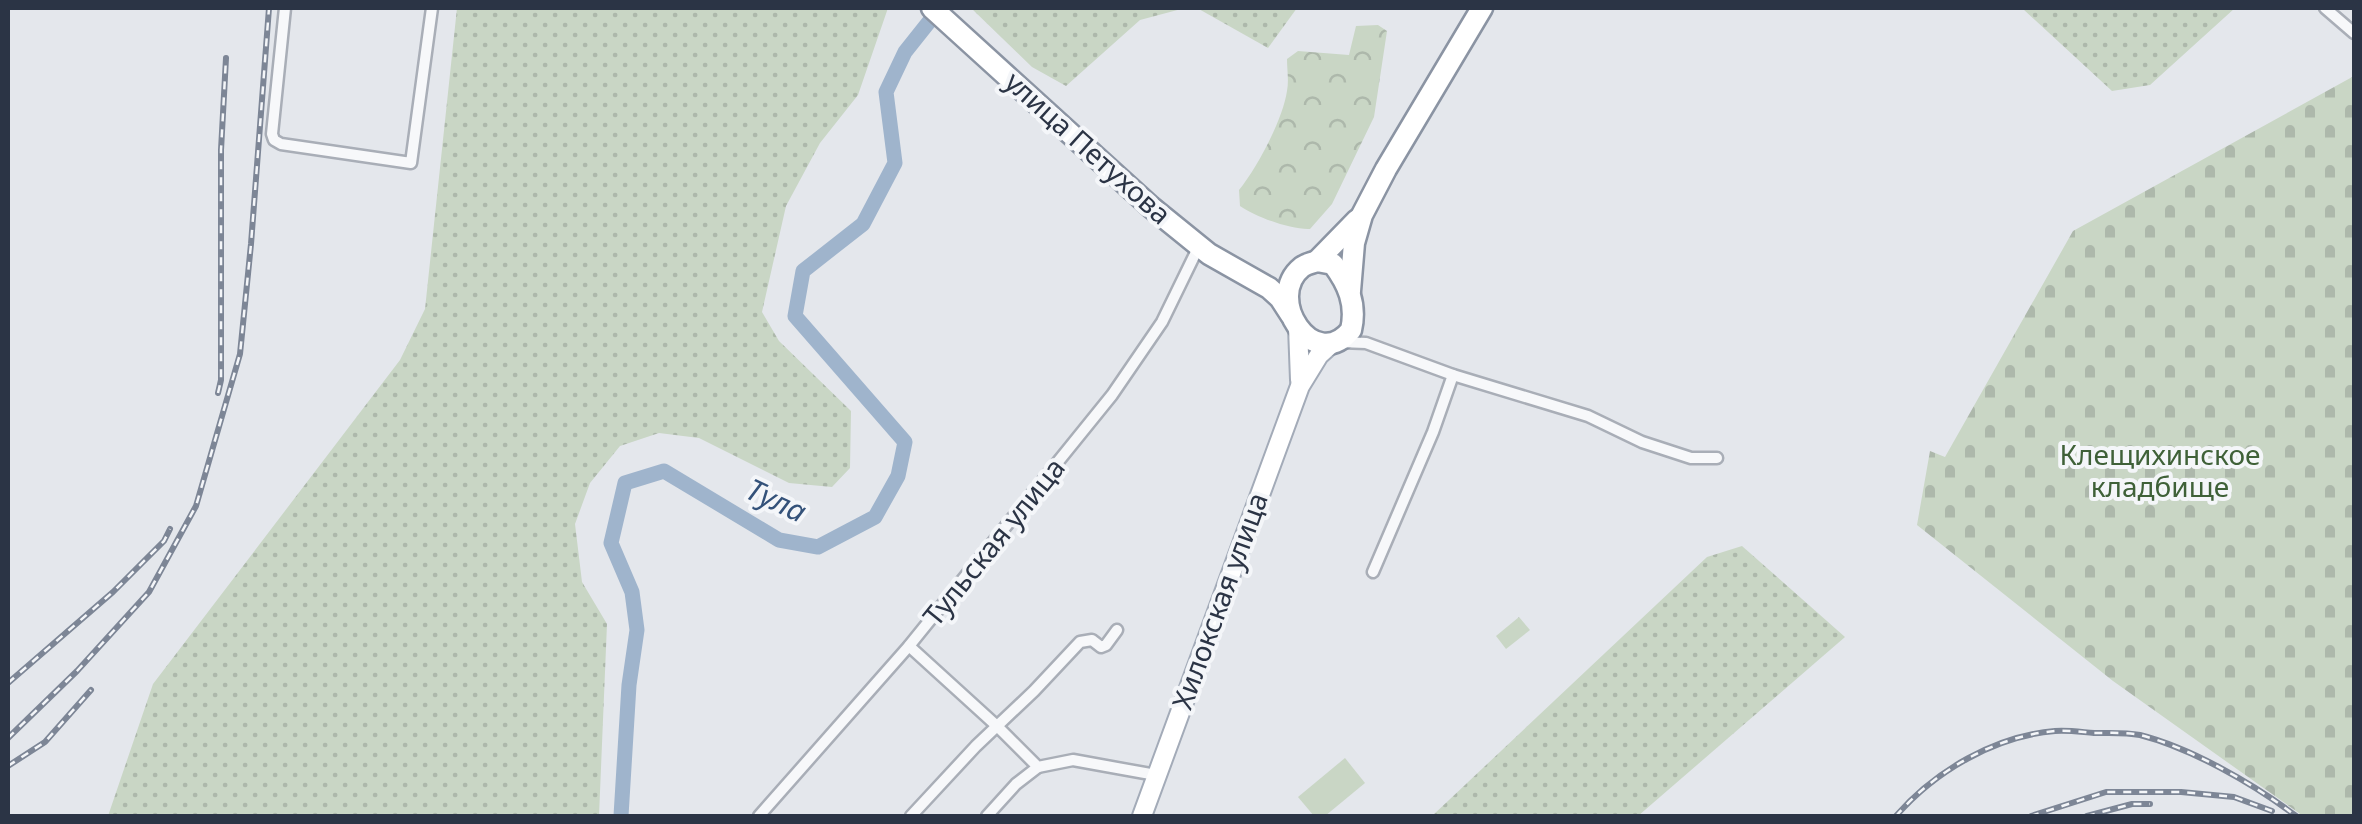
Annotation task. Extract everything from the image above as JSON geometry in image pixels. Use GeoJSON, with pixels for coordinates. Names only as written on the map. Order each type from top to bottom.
{"type":"FeatureCollection","features":[{"type":"Feature","properties":{"kind":"highway","name":"улица Петухова"},"geometry":{"type":"LineString","coordinates":[[932,8],[1151,207],[1199,246],[1280,298],[1294,321]]}},
{"type":"Feature","properties":{"kind":"highway"},"geometry":{"type":"LineString","coordinates":[[1362,214],[1288,288],[1294,321],[1306,336],[1334,344],[1351,330],[1354,243],[1362,214],[1482,8]]}},
{"type":"Feature","properties":{"kind":"highway"},"geometry":{"type":"LineString","coordinates":[[1251,278],[1309,264],[1333,264],[1350,291]]}},
{"type":"Feature","properties":{"kind":"main road"},"geometry":{"type":"LineString","coordinates":[[1294,321],[1300,386]]}},
{"type":"Feature","properties":{"kind":"main road"},"geometry":{"type":"LineString","coordinates":[[1300,386],[1319,355],[1334,344]]}},
{"type":"Feature","properties":{"kind":"main road","name":"Хилокская улица"},"geometry":{"type":"LineString","coordinates":[[1142,816],[1300,386]]}},
{"type":"Feature","properties":{"kind":"street"},"geometry":{"type":"LineString","coordinates":[[285,8],[274,140],[411,163],[432,8]]}},
{"type":"Feature","properties":{"kind":"street"},"geometry":{"type":"LineString","coordinates":[[2325,8],[2354,34]]}},
{"type":"Feature","properties":{"kind":"street","name":"Тульская улица"},"geometry":{"type":"LineString","coordinates":[[759,816],[909,646],[1112,395],[1162,322],[1199,246]]}},
{"type":"Feature","properties":{"kind":"street"},"geometry":{"type":"LineString","coordinates":[[1353,322],[1366,344]]}},
{"type":"Feature","properties":{"kind":"street"},"geometry":{"type":"LineString","coordinates":[[1334,344],[1366,344],[1588,416],[1642,442],[1691,458],[1717,458]]}},
{"type":"Feature","properties":{"kind":"street"},"geometry":{"type":"LineString","coordinates":[[1373,572],[1453,375]]}},
{"type":"Feature","properties":{"kind":"street"},"geometry":{"type":"LineString","coordinates":[[911,816],[1080,642],[1092,640],[1101,648],[1117,630]]}},
{"type":"Feature","properties":{"kind":"street"},"geometry":{"type":"LineString","coordinates":[[909,646],[1038,767]]}},
{"type":"Feature","properties":{"kind":"street"},"geometry":{"type":"LineString","coordinates":[[987,816],[1038,767],[1073,760],[1156,775]]}},
{"type":"Feature","properties":{"kind":"green space"},"geometry":{"type":"Polygon","coordinates":[[[457,8],[888,8],[858,95],[820,143],[786,206],[762,312],[779,341],[851,411],[850,468],[832,487],[789,483],[699,438],[659,433],[620,446],[590,483],[575,524],[582,582],[607,624],[599,816],[108,816],[153,684],[400,360],[425,309],[457,8]]]}},
{"type":"Feature","properties":{"kind":"green space"},"geometry":{"type":"Polygon","coordinates":[[[971,8],[1185,8],[1140,20],[1066,86],[1032,67],[971,8]]]}},
{"type":"Feature","properties":{"kind":"green space"},"geometry":{"type":"Polygon","coordinates":[[[1197,8],[1297,8],[1268,48],[1197,8]]]}},
{"type":"Feature","properties":{"kind":"green space"},"geometry":{"type":"Polygon","coordinates":[[[1966,8],[2235,8],[2150,85],[2112,91],[2023,9],[1966,8]]]}},
{"type":"Feature","properties":{"kind":"green space"},"geometry":{"type":"Polygon","coordinates":[[[1378,25],[1387,31],[1374,117],[1332,204],[1310,229],[1274,222],[1240,206],[1239,190],[1268,143],[1285,102],[1287,59],[1298,51],[1349,55],[1356,26],[1378,25]]]}},
{"type":"Feature","properties":{"kind":"green space","name":"Клещихинское кладбище"},"geometry":{"type":"Polygon","coordinates":[[[2354,76],[2354,816],[2303,816],[2113,681],[1917,525],[1930,451],[1945,457],[2073,231],[2354,76]]]}},
{"type":"Feature","properties":{"kind":"green space"},"geometry":{"type":"Polygon","coordinates":[[[1742,546],[1845,637],[1638,816],[1432,816],[1707,557],[1742,546]]]}},
{"type":"Feature","properties":{"kind":"green space"},"geometry":{"type":"Polygon","coordinates":[[[1519,617],[1530,630],[1506,649],[1496,636],[1519,617]]]}},
{"type":"Feature","properties":{"kind":"green space"},"geometry":{"type":"Polygon","coordinates":[[[1345,758],[1365,783],[1325,816],[1314,816],[1298,797],[1345,758]]]}},
{"type":"Feature","properties":{"kind":"waterway","name":"Тула"},"geometry":{"type":"LineString","coordinates":[[621,816],[629,685],[637,630],[632,592],[611,543],[625,483],[664,471],[779,540],[818,547],[875,517],[898,476],[905,442],[795,316],[803,271],[863,224],[895,163],[886,92],[905,52],[940,8]]}},
{"type":"Feature","properties":{"kind":"railway"},"geometry":{"type":"LineString","coordinates":[[8,738],[77,671],[149,592],[196,506],[240,354],[269,8]]}},
{"type":"Feature","properties":{"kind":"railway"},"geometry":{"type":"LineString","coordinates":[[218,393],[226,58]]}},
{"type":"Feature","properties":{"kind":"railway"},"geometry":{"type":"LineString","coordinates":[[8,683],[113,592],[164,541],[170,529]]}},
{"type":"Feature","properties":{"kind":"railway"},"geometry":{"type":"LineString","coordinates":[[8,766],[45,742],[91,690]]}},
{"type":"Feature","properties":{"kind":"railway"},"geometry":{"type":"LineString","coordinates":[[1896,816],[1929,784],[1968,758],[2010,740],[2055,731],[2128,733],[2160,741],[2221,768],[2296,816]]}},
{"type":"Feature","properties":{"kind":"railway"},"geometry":{"type":"LineString","coordinates":[[2031,816],[2106,792],[2234,797],[2272,811]]}},
{"type":"Feature","properties":{"kind":"railway"},"geometry":{"type":"LineString","coordinates":[[2087,816],[2132,804],[2150,804]]}}]}
